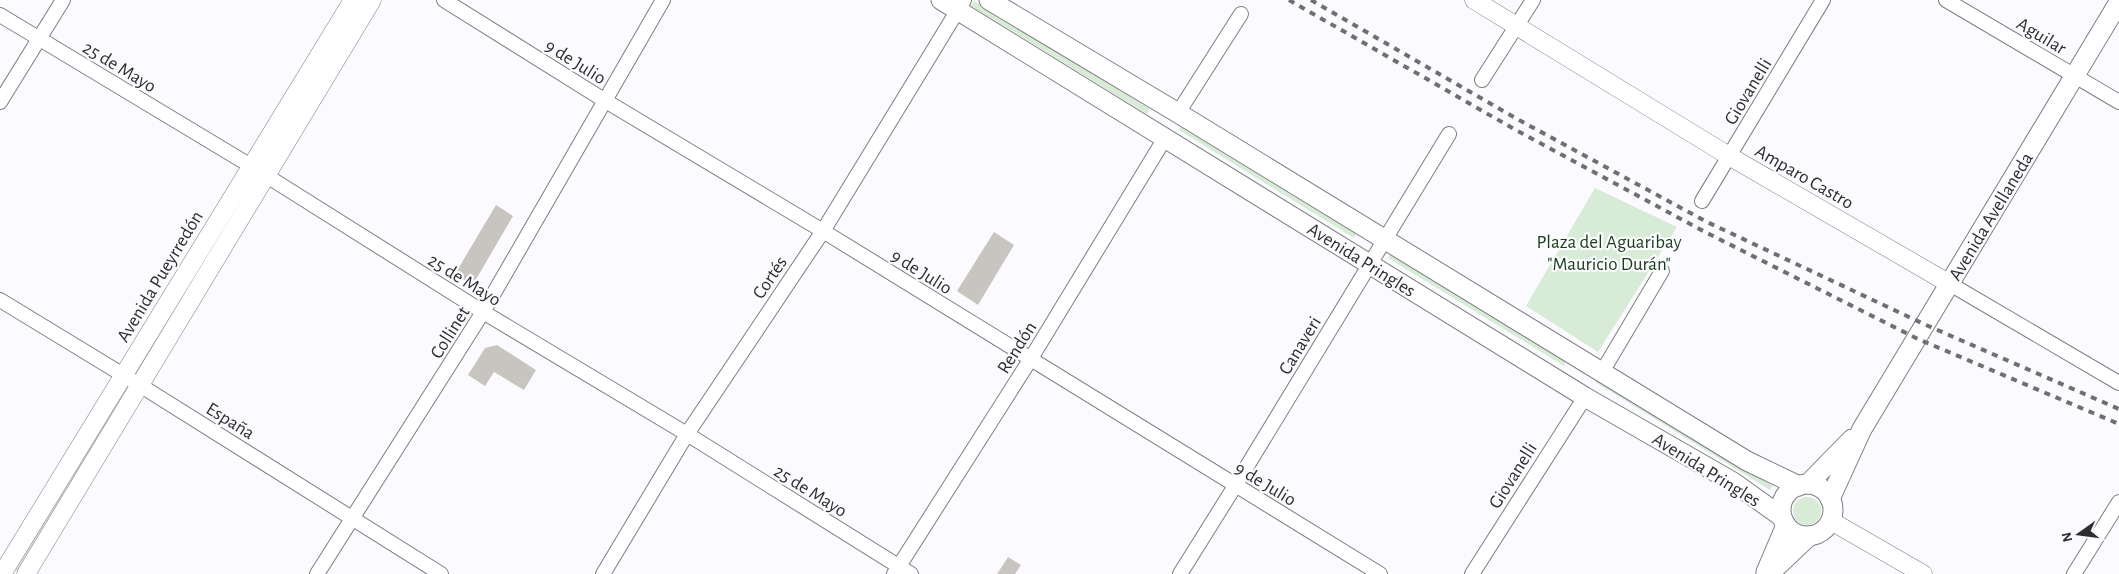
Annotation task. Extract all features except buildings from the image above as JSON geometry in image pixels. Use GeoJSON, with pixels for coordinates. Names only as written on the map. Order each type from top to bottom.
{"type":"FeatureCollection","features":[{"type":"Feature","properties":{"kind":"main road","name":"Avenida Pringles"},"geometry":{"type":"LineString","coordinates":[[942,0],[961,5],[1165,138],[1585,397],[1733,482],[1784,521]]}},
{"type":"Feature","properties":{"kind":"main road","name":"Avenida Pringles"},"geometry":{"type":"LineString","coordinates":[[989,0],[1385,238],[1747,461],[1803,485]]}},
{"type":"Feature","properties":{"kind":"main road","name":"Avenida Avellaneda"},"geometry":{"type":"LineString","coordinates":[[1830,498],[1862,429],[2119,2]]}},
{"type":"Feature","properties":{"kind":"main road","name":"Avenida Avellaneda"},"geometry":{"type":"LineString","coordinates":[[1803,485],[1862,429]]}},
{"type":"Feature","properties":{"kind":"main road"},"geometry":{"type":"LineString","coordinates":[[1765,574],[1784,521],[1783,501],[1786,494],[1803,485],[1817,486],[1830,498],[1833,512],[1830,521],[1818,534],[1809,536],[1792,532],[1784,521]]}},
{"type":"Feature","properties":{"kind":"main road"},"geometry":{"type":"LineString","coordinates":[[1769,574],[1809,536]]}},
{"type":"Feature","properties":{"kind":"street"},"geometry":{"type":"LineString","coordinates":[[0,102],[62,0]]}},
{"type":"Feature","properties":{"kind":"street","name":"Avenida Pueyrredón"},"geometry":{"type":"LineString","coordinates":[[2,574],[352,0]]}},
{"type":"Feature","properties":{"kind":"street","name":"Avenida Pueyrredón"},"geometry":{"type":"LineString","coordinates":[[26,574],[138,384],[372,0]]}},
{"type":"Feature","properties":{"kind":"street","name":"9 de Julio"},"geometry":{"type":"LineString","coordinates":[[444,0],[604,100],[823,232],[1380,574]]}},
{"type":"Feature","properties":{"kind":"street","name":"Collinet"},"geometry":{"type":"LineString","coordinates":[[317,574],[483,312],[663,0]]}},
{"type":"Feature","properties":{"kind":"street","name":"Amparo Castro"},"geometry":{"type":"LineString","coordinates":[[1474,0],[1729,156],[2119,383]]}},
{"type":"Feature","properties":{"kind":"street"},"geometry":{"type":"LineString","coordinates":[[1482,80],[1533,0]]}},
{"type":"Feature","properties":{"kind":"street","name":"Giovanelli"},"geometry":{"type":"LineString","coordinates":[[1702,201],[1823,0]]}},
{"type":"Feature","properties":{"kind":"street","name":"Aguilar"},"geometry":{"type":"LineString","coordinates":[[1946,0],[2119,102]]}},
{"type":"Feature","properties":{"kind":"street","name":"Cortés"},"geometry":{"type":"LineString","coordinates":[[603,574],[687,434],[823,232],[961,5]]}},
{"type":"Feature","properties":{"kind":"street"},"geometry":{"type":"LineString","coordinates":[[1178,113],[1241,14]]}},
{"type":"Feature","properties":{"kind":"street","name":"25 de Mayo"},"geometry":{"type":"LineString","coordinates":[[0,15],[251,166],[483,312],[687,434],[901,572]]}},
{"type":"Feature","properties":{"kind":"street","name":"Canaveri"},"geometry":{"type":"LineString","coordinates":[[1180,574],[1449,134]]}},
{"type":"Feature","properties":{"kind":"street","name":"Rendón"},"geometry":{"type":"LineString","coordinates":[[901,572],[1165,138]]}},
{"type":"Feature","properties":{"kind":"street"},"geometry":{"type":"LineString","coordinates":[[1602,372],[1662,270]]}},
{"type":"Feature","properties":{"kind":"street","name":"España"},"geometry":{"type":"LineString","coordinates":[[0,300],[441,574]]}},
{"type":"Feature","properties":{"kind":"street","name":"Giovanelli"},"geometry":{"type":"LineString","coordinates":[[1472,574],[1585,397]]}},
{"type":"Feature","properties":{"kind":"street"},"geometry":{"type":"LineString","coordinates":[[2074,574],[2119,502]]}},
{"type":"Feature","properties":{"kind":"street"},"geometry":{"type":"LineString","coordinates":[[1830,521],[1923,574]]}},
{"type":"Feature","properties":{"kind":"green space"},"geometry":{"type":"Polygon","coordinates":[[[974,1],[1150,109],[1147,114],[971,6],[974,1]]]}},
{"type":"Feature","properties":{"kind":"green space"},"geometry":{"type":"Polygon","coordinates":[[[1181,125],[1357,233],[1354,238],[1179,130],[1181,125]]]}},
{"type":"Feature","properties":{"kind":"green space","name":"Plaza del Aguaribay \"Mauricio Durán\""},"geometry":{"type":"Polygon","coordinates":[[[1595,188],[1677,227],[1598,352],[1526,306],[1595,188]]]}},
{"type":"Feature","properties":{"kind":"green space"},"geometry":{"type":"Polygon","coordinates":[[[1391,253],[1566,361],[1564,366],[1388,258],[1391,253]]]}},
{"type":"Feature","properties":{"kind":"green space"},"geometry":{"type":"Polygon","coordinates":[[[1597,378],[1773,486],[1770,490],[1595,382],[1597,378]]]}},
{"type":"Feature","properties":{"kind":"green space"},"geometry":{"type":"Polygon","coordinates":[[[115,405],[118,407],[18,572],[14,570],[115,405]]]}},
{"type":"Feature","properties":{"kind":"green space"},"geometry":{"type":"Polygon","coordinates":[[[1807,497],[1817,501],[1821,511],[1817,521],[1807,525],[1797,521],[1793,511],[1797,501],[1807,497]]]}},
{"type":"Feature","properties":{"kind":"railway"},"geometry":{"type":"LineString","coordinates":[[1289,0],[1514,129],[1705,232],[1918,339],[2119,424]]}},
{"type":"Feature","properties":{"kind":"railway"},"geometry":{"type":"LineString","coordinates":[[1311,0],[1519,120],[1707,222],[1926,325],[2119,409]]}}]}
